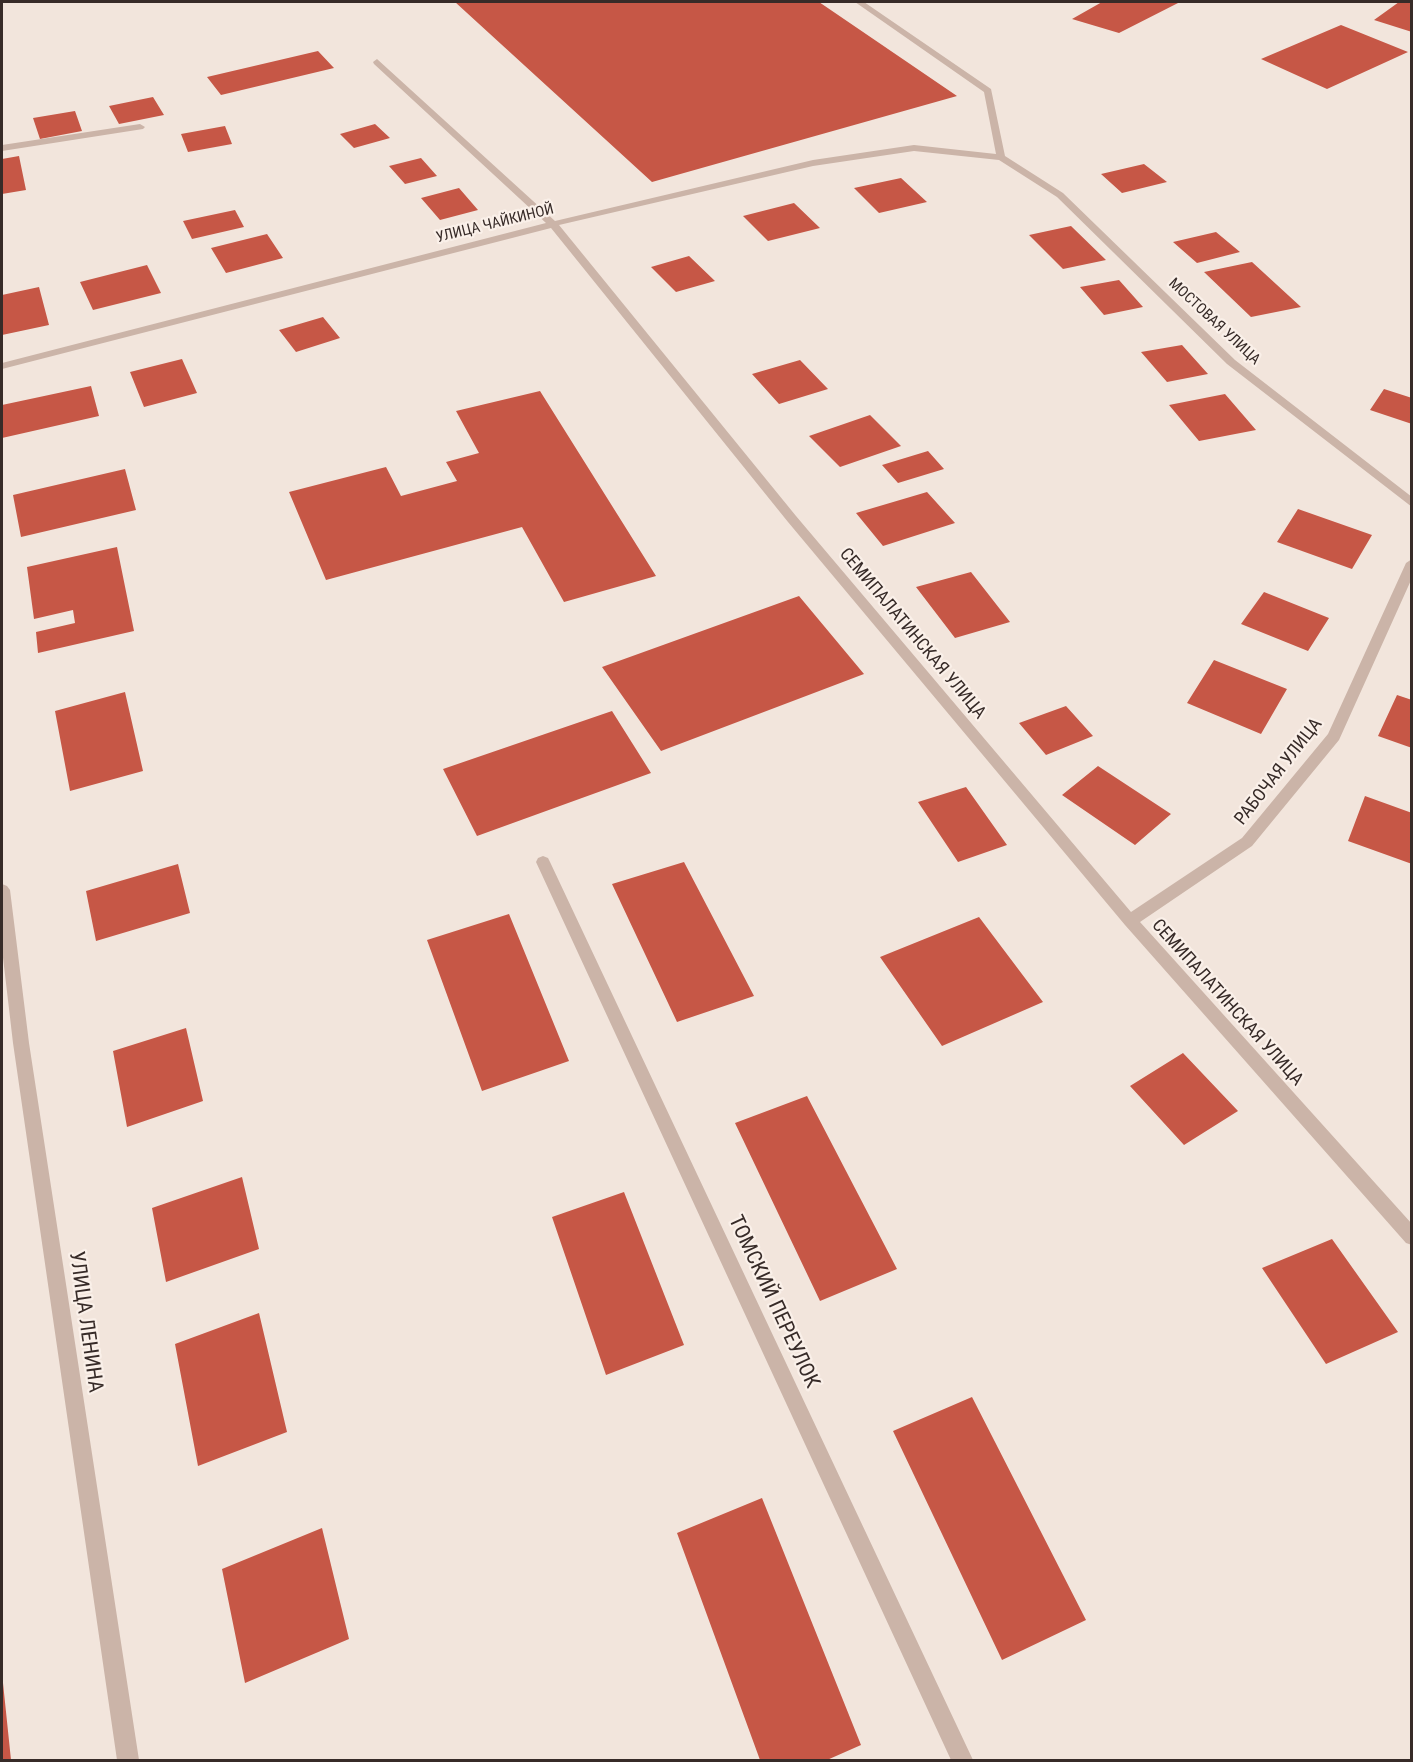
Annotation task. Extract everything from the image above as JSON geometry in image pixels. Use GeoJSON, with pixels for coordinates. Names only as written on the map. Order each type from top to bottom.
{"type":"FeatureCollection","features":[{"type":"Feature","properties":{"kind":"street"},"geometry":{"type":"LineString","coordinates":[[859,2],[988,91],[1001,158]]}},
{"type":"Feature","properties":{"kind":"street","name":"СЕМИПАЛАТИНСКАЯ УЛИЦА"},"geometry":{"type":"LineString","coordinates":[[377,62],[553,224],[792,519],[1130,921],[1412,1237]]}},
{"type":"Feature","properties":{"kind":"street"},"geometry":{"type":"LineString","coordinates":[[2,148],[140,127]]}},
{"type":"Feature","properties":{"kind":"street","name":"УЛИЦА ЧАЙКИНОЙ"},"geometry":{"type":"LineString","coordinates":[[2,366],[553,224],[813,163],[914,148],[1001,158]]}},
{"type":"Feature","properties":{"kind":"street","name":"МОСТОВАЯ УЛИЦА"},"geometry":{"type":"LineString","coordinates":[[1001,158],[1060,195],[1231,362],[1412,503]]}},
{"type":"Feature","properties":{"kind":"street","name":"РАБОЧАЯ УЛИЦА"},"geometry":{"type":"LineString","coordinates":[[1130,921],[1247,842],[1334,735],[1412,563]]}},
{"type":"Feature","properties":{"kind":"street","name":"ТОМСКИЙ ПЕРЕУЛОК"},"geometry":{"type":"LineString","coordinates":[[543,861],[962,1761]]}},
{"type":"Feature","properties":{"kind":"street","name":"УЛИЦА ЛЕНИНА"},"geometry":{"type":"LineString","coordinates":[[2,890],[21,1043],[128,1761]]}},
{"type":"Feature","properties":{"kind":"building"},"geometry":{"type":"Polygon","coordinates":[[[455,2],[819,2],[957,96],[652,182],[455,2]]]}},
{"type":"Feature","properties":{"kind":"building"},"geometry":{"type":"Polygon","coordinates":[[[1102,2],[1180,2],[1119,33],[1072,19],[1102,2]]]}},
{"type":"Feature","properties":{"kind":"building"},"geometry":{"type":"Polygon","coordinates":[[[1399,2],[1412,2],[1412,32],[1374,20],[1399,2]]]}},
{"type":"Feature","properties":{"kind":"building"},"geometry":{"type":"Polygon","coordinates":[[[1341,25],[1408,52],[1327,89],[1261,59],[1341,25]]]}},
{"type":"Feature","properties":{"kind":"building"},"geometry":{"type":"Polygon","coordinates":[[[318,51],[334,68],[221,95],[207,77],[318,51]]]}},
{"type":"Feature","properties":{"kind":"building"},"geometry":{"type":"Polygon","coordinates":[[[153,97],[164,115],[119,124],[109,106],[153,97]]]}},
{"type":"Feature","properties":{"kind":"building"},"geometry":{"type":"Polygon","coordinates":[[[75,111],[82,131],[40,139],[33,118],[75,111]]]}},
{"type":"Feature","properties":{"kind":"building"},"geometry":{"type":"Polygon","coordinates":[[[375,124],[390,138],[354,148],[340,134],[375,124]]]}},
{"type":"Feature","properties":{"kind":"building"},"geometry":{"type":"Polygon","coordinates":[[[225,126],[232,144],[188,152],[181,134],[225,126]]]}},
{"type":"Feature","properties":{"kind":"building"},"geometry":{"type":"Polygon","coordinates":[[[19,156],[26,190],[2,194],[2,159],[19,156]]]}},
{"type":"Feature","properties":{"kind":"building"},"geometry":{"type":"Polygon","coordinates":[[[421,158],[437,176],[405,184],[389,166],[421,158]]]}},
{"type":"Feature","properties":{"kind":"building"},"geometry":{"type":"Polygon","coordinates":[[[1144,164],[1167,182],[1122,193],[1101,174],[1144,164]]]}},
{"type":"Feature","properties":{"kind":"building"},"geometry":{"type":"Polygon","coordinates":[[[901,178],[927,202],[879,213],[854,188],[901,178]]]}},
{"type":"Feature","properties":{"kind":"building"},"geometry":{"type":"Polygon","coordinates":[[[459,188],[478,210],[440,220],[421,198],[459,188]]]}},
{"type":"Feature","properties":{"kind":"building"},"geometry":{"type":"Polygon","coordinates":[[[794,203],[820,228],[768,241],[743,216],[794,203]]]}},
{"type":"Feature","properties":{"kind":"building"},"geometry":{"type":"Polygon","coordinates":[[[235,210],[244,227],[192,239],[183,221],[235,210]]]}},
{"type":"Feature","properties":{"kind":"building"},"geometry":{"type":"Polygon","coordinates":[[[1071,226],[1106,260],[1063,269],[1029,235],[1071,226]]]}},
{"type":"Feature","properties":{"kind":"building"},"geometry":{"type":"Polygon","coordinates":[[[1216,232],[1240,252],[1197,263],[1173,242],[1216,232]]]}},
{"type":"Feature","properties":{"kind":"building"},"geometry":{"type":"Polygon","coordinates":[[[267,234],[283,258],[226,273],[211,248],[267,234]]]}},
{"type":"Feature","properties":{"kind":"building"},"geometry":{"type":"Polygon","coordinates":[[[689,256],[715,281],[676,292],[651,267],[689,256]]]}},
{"type":"Feature","properties":{"kind":"building"},"geometry":{"type":"Polygon","coordinates":[[[1252,262],[1301,307],[1251,317],[1204,272],[1252,262]]]}},
{"type":"Feature","properties":{"kind":"building"},"geometry":{"type":"Polygon","coordinates":[[[147,265],[161,293],[93,310],[80,282],[147,265]]]}},
{"type":"Feature","properties":{"kind":"building"},"geometry":{"type":"Polygon","coordinates":[[[1119,280],[1143,307],[1104,315],[1080,287],[1119,280]]]}},
{"type":"Feature","properties":{"kind":"building"},"geometry":{"type":"Polygon","coordinates":[[[39,287],[49,325],[2,335],[2,295],[39,287]]]}},
{"type":"Feature","properties":{"kind":"building"},"geometry":{"type":"Polygon","coordinates":[[[323,317],[340,338],[296,352],[279,330],[323,317]]]}},
{"type":"Feature","properties":{"kind":"building"},"geometry":{"type":"Polygon","coordinates":[[[1182,345],[1208,374],[1167,382],[1141,352],[1182,345]]]}},
{"type":"Feature","properties":{"kind":"building"},"geometry":{"type":"Polygon","coordinates":[[[182,359],[197,393],[144,407],[130,372],[182,359]]]}},
{"type":"Feature","properties":{"kind":"building"},"geometry":{"type":"Polygon","coordinates":[[[800,360],[828,389],[779,404],[752,374],[800,360]]]}},
{"type":"Feature","properties":{"kind":"building"},"geometry":{"type":"Polygon","coordinates":[[[91,386],[99,416],[2,438],[2,405],[91,386]]]}},
{"type":"Feature","properties":{"kind":"building"},"geometry":{"type":"Polygon","coordinates":[[[1384,389],[1412,398],[1412,424],[1370,410],[1384,389]]]}},
{"type":"Feature","properties":{"kind":"building"},"geometry":{"type":"Polygon","coordinates":[[[540,391],[656,576],[564,602],[522,527],[326,580],[289,492],[386,467],[401,496],[457,481],[446,462],[479,453],[456,411],[540,391]]]}},
{"type":"Feature","properties":{"kind":"building"},"geometry":{"type":"Polygon","coordinates":[[[1225,394],[1256,430],[1199,441],[1169,405],[1225,394]]]}},
{"type":"Feature","properties":{"kind":"building"},"geometry":{"type":"Polygon","coordinates":[[[870,415],[901,446],[840,467],[809,436],[870,415]]]}},
{"type":"Feature","properties":{"kind":"building"},"geometry":{"type":"Polygon","coordinates":[[[928,451],[944,469],[898,483],[882,465],[928,451]]]}},
{"type":"Feature","properties":{"kind":"building"},"geometry":{"type":"Polygon","coordinates":[[[125,469],[136,510],[21,537],[13,495],[125,469]]]}},
{"type":"Feature","properties":{"kind":"building"},"geometry":{"type":"Polygon","coordinates":[[[927,492],[955,523],[883,546],[856,513],[927,492]]]}},
{"type":"Feature","properties":{"kind":"building"},"geometry":{"type":"Polygon","coordinates":[[[1298,509],[1372,535],[1352,569],[1277,542],[1298,509]]]}},
{"type":"Feature","properties":{"kind":"building"},"geometry":{"type":"Polygon","coordinates":[[[117,547],[134,631],[38,653],[36,632],[75,623],[73,610],[34,619],[27,567],[117,547]]]}},
{"type":"Feature","properties":{"kind":"building"},"geometry":{"type":"Polygon","coordinates":[[[971,572],[1010,622],[955,638],[916,587],[971,572]]]}},
{"type":"Feature","properties":{"kind":"building"},"geometry":{"type":"Polygon","coordinates":[[[1264,592],[1329,618],[1308,651],[1241,624],[1264,592]]]}},
{"type":"Feature","properties":{"kind":"building"},"geometry":{"type":"Polygon","coordinates":[[[799,596],[864,674],[661,751],[602,667],[799,596]]]}},
{"type":"Feature","properties":{"kind":"building"},"geometry":{"type":"Polygon","coordinates":[[[1214,660],[1287,689],[1261,734],[1187,703],[1214,660]]]}},
{"type":"Feature","properties":{"kind":"building"},"geometry":{"type":"Polygon","coordinates":[[[125,692],[143,771],[70,791],[55,711],[125,692]]]}},
{"type":"Feature","properties":{"kind":"building"},"geometry":{"type":"Polygon","coordinates":[[[1397,695],[1412,700],[1412,748],[1378,736],[1397,695]]]}},
{"type":"Feature","properties":{"kind":"building"},"geometry":{"type":"Polygon","coordinates":[[[1066,706],[1093,736],[1046,755],[1019,723],[1066,706]]]}},
{"type":"Feature","properties":{"kind":"building"},"geometry":{"type":"Polygon","coordinates":[[[612,711],[651,773],[477,836],[443,769],[612,711]]]}},
{"type":"Feature","properties":{"kind":"building"},"geometry":{"type":"Polygon","coordinates":[[[1098,766],[1171,814],[1135,845],[1062,795],[1098,766]]]}},
{"type":"Feature","properties":{"kind":"building"},"geometry":{"type":"Polygon","coordinates":[[[966,787],[1007,845],[958,862],[918,802],[966,787]]]}},
{"type":"Feature","properties":{"kind":"building"},"geometry":{"type":"Polygon","coordinates":[[[1365,796],[1412,813],[1412,864],[1348,841],[1365,796]]]}},
{"type":"Feature","properties":{"kind":"building"},"geometry":{"type":"Polygon","coordinates":[[[684,862],[754,996],[677,1022],[612,884],[684,862]]]}},
{"type":"Feature","properties":{"kind":"building"},"geometry":{"type":"Polygon","coordinates":[[[178,864],[190,913],[96,941],[86,891],[178,864]]]}},
{"type":"Feature","properties":{"kind":"building"},"geometry":{"type":"Polygon","coordinates":[[[509,914],[569,1061],[482,1091],[427,940],[509,914]]]}},
{"type":"Feature","properties":{"kind":"building"},"geometry":{"type":"Polygon","coordinates":[[[979,917],[1043,1002],[942,1046],[880,957],[979,917]]]}},
{"type":"Feature","properties":{"kind":"building"},"geometry":{"type":"Polygon","coordinates":[[[186,1028],[203,1101],[127,1127],[113,1051],[186,1028]]]}},
{"type":"Feature","properties":{"kind":"building"},"geometry":{"type":"Polygon","coordinates":[[[1183,1053],[1238,1111],[1184,1145],[1130,1086],[1183,1053]]]}},
{"type":"Feature","properties":{"kind":"building"},"geometry":{"type":"Polygon","coordinates":[[[807,1096],[897,1269],[820,1301],[735,1123],[807,1096]]]}},
{"type":"Feature","properties":{"kind":"building"},"geometry":{"type":"Polygon","coordinates":[[[242,1177],[259,1249],[166,1282],[152,1208],[242,1177]]]}},
{"type":"Feature","properties":{"kind":"building"},"geometry":{"type":"Polygon","coordinates":[[[624,1192],[684,1345],[606,1375],[552,1217],[624,1192]]]}},
{"type":"Feature","properties":{"kind":"building"},"geometry":{"type":"Polygon","coordinates":[[[1332,1239],[1398,1332],[1326,1364],[1262,1268],[1332,1239]]]}},
{"type":"Feature","properties":{"kind":"building"},"geometry":{"type":"Polygon","coordinates":[[[259,1313],[287,1432],[198,1466],[175,1344],[259,1313]]]}},
{"type":"Feature","properties":{"kind":"building"},"geometry":{"type":"Polygon","coordinates":[[[972,1397],[1086,1620],[1002,1660],[893,1431],[972,1397]]]}},
{"type":"Feature","properties":{"kind":"building"},"geometry":{"type":"Polygon","coordinates":[[[762,1498],[861,1745],[827,1760],[760,1760],[677,1533],[762,1498]]]}},
{"type":"Feature","properties":{"kind":"building"},"geometry":{"type":"Polygon","coordinates":[[[322,1528],[349,1639],[245,1683],[222,1569],[322,1528]]]}},
{"type":"Feature","properties":{"kind":"building"},"geometry":{"type":"Polygon","coordinates":[[[3,1683],[11,1760],[2,1760],[3,1683]]]}}]}
